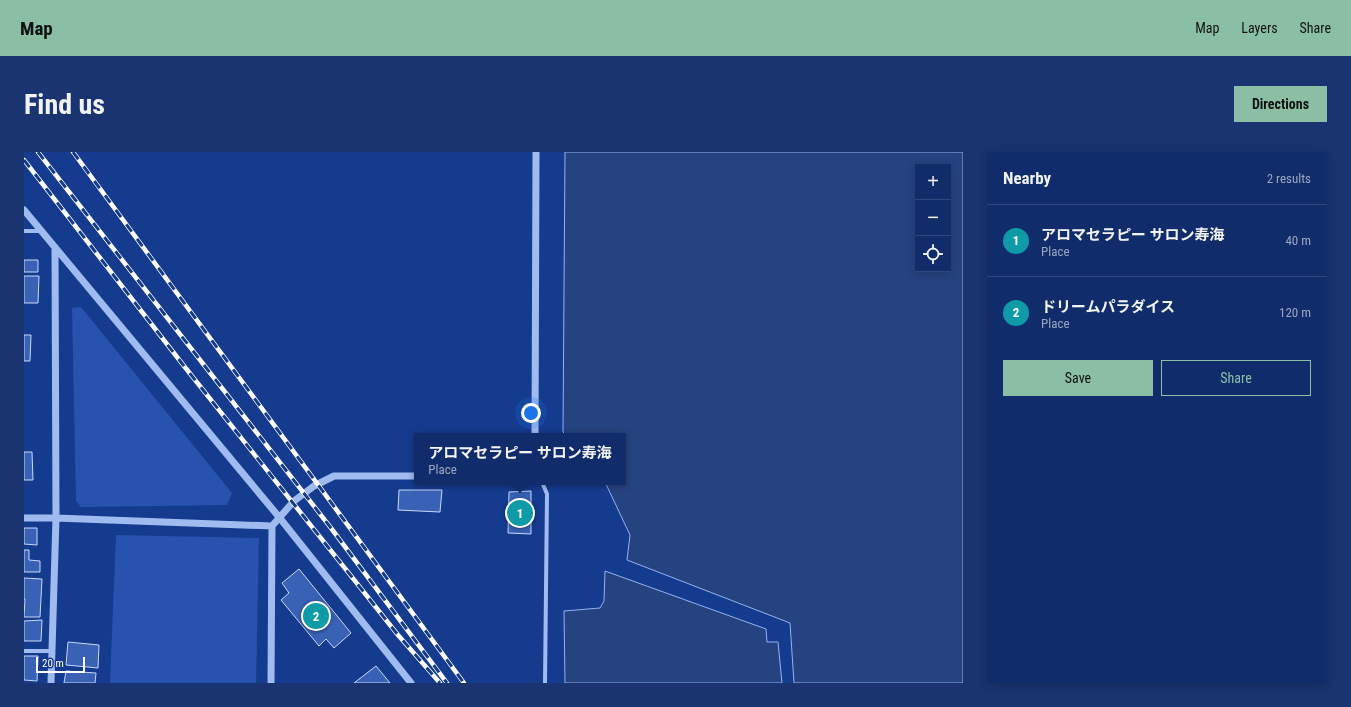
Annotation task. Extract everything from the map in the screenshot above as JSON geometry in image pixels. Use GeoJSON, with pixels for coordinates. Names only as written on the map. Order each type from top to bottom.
{"type":"FeatureCollection","features":[{"type":"Feature","properties":{"kind":"street"},"geometry":{"type":"LineString","coordinates":[[535,433],[536,152]]}},
{"type":"Feature","properties":{"kind":"street"},"geometry":{"type":"LineString","coordinates":[[24,210],[278,517],[411,683]]}},
{"type":"Feature","properties":{"kind":"street"},"geometry":{"type":"LineString","coordinates":[[24,231],[40,231]]}},
{"type":"Feature","properties":{"kind":"street"},"geometry":{"type":"LineString","coordinates":[[51,683],[56,518],[55,248]]}},
{"type":"Feature","properties":{"kind":"street"},"geometry":{"type":"LineString","coordinates":[[271,683],[272,526],[278,517],[294,501],[314,486],[334,476],[414,476]]}},
{"type":"Feature","properties":{"kind":"street"},"geometry":{"type":"LineString","coordinates":[[543,485],[547,494],[545,683]]}},
{"type":"Feature","properties":{"kind":"street"},"geometry":{"type":"LineString","coordinates":[[24,518],[272,526]]}},
{"type":"Feature","properties":{"kind":"street"},"geometry":{"type":"LineString","coordinates":[[24,651],[52,651]]}},
{"type":"Feature","properties":{"kind":"shaded area"},"geometry":{"type":"Polygon","coordinates":[[[565,152],[963,152],[963,683],[794,683],[790,623],[627,560],[630,535],[606,485],[626,485],[626,433],[563,432],[565,152]]]}},
{"type":"Feature","properties":{"kind":"shaded area"},"geometry":{"type":"Polygon","coordinates":[[[81,307],[232,493],[227,505],[81,507],[76,501],[72,308],[81,307]]]}},
{"type":"Feature","properties":{"kind":"shaded area"},"geometry":{"type":"Polygon","coordinates":[[[116,535],[259,538],[256,683],[110,683],[116,535]]]}},
{"type":"Feature","properties":{"kind":"shaded area"},"geometry":{"type":"Polygon","coordinates":[[[605,571],[766,629],[767,642],[778,642],[782,683],[565,683],[564,611],[600,608],[604,601],[605,571]]]}},
{"type":"Feature","properties":{"kind":"building"},"geometry":{"type":"Polygon","coordinates":[[[24,260],[38,260],[38,272],[24,272],[24,260]]]}},
{"type":"Feature","properties":{"kind":"building"},"geometry":{"type":"Polygon","coordinates":[[[24,276],[39,276],[38,303],[24,303],[24,276]]]}},
{"type":"Feature","properties":{"kind":"building"},"geometry":{"type":"Polygon","coordinates":[[[24,335],[31,335],[30,361],[24,361],[24,335]]]}},
{"type":"Feature","properties":{"kind":"building"},"geometry":{"type":"Polygon","coordinates":[[[24,452],[32,452],[33,480],[24,480],[24,452]]]}},
{"type":"Feature","properties":{"kind":"building"},"geometry":{"type":"Polygon","coordinates":[[[399,490],[442,490],[440,512],[398,510],[399,490]]]}},
{"type":"Feature","properties":{"kind":"building"},"geometry":{"type":"Polygon","coordinates":[[[531,491],[531,534],[508,533],[509,492],[531,491]]]}},
{"type":"Feature","properties":{"kind":"building"},"geometry":{"type":"Polygon","coordinates":[[[24,528],[37,528],[37,545],[24,544],[24,528]]]}},
{"type":"Feature","properties":{"kind":"building"},"geometry":{"type":"Polygon","coordinates":[[[24,550],[29,550],[29,560],[40,561],[40,572],[24,572],[24,550]]]}},
{"type":"Feature","properties":{"kind":"building"},"geometry":{"type":"Polygon","coordinates":[[[299,569],[351,633],[334,648],[326,639],[319,646],[281,600],[289,593],[282,583],[299,569]]]}},
{"type":"Feature","properties":{"kind":"building"},"geometry":{"type":"Polygon","coordinates":[[[24,578],[42,579],[40,617],[24,617],[24,578]]]}},
{"type":"Feature","properties":{"kind":"building"},"geometry":{"type":"Polygon","coordinates":[[[42,620],[41,641],[24,641],[24,621],[42,620]]]}},
{"type":"Feature","properties":{"kind":"building"},"geometry":{"type":"Polygon","coordinates":[[[68,642],[99,645],[98,668],[66,665],[68,642]]]}},
{"type":"Feature","properties":{"kind":"building"},"geometry":{"type":"Polygon","coordinates":[[[24,656],[38,656],[37,681],[24,680],[24,656]]]}},
{"type":"Feature","properties":{"kind":"building"},"geometry":{"type":"Polygon","coordinates":[[[376,666],[390,683],[354,683],[376,666]]]}},
{"type":"Feature","properties":{"kind":"building"},"geometry":{"type":"Polygon","coordinates":[[[66,671],[96,673],[95,683],[64,683],[66,671]]]}},
{"type":"Feature","properties":{"kind":"railway"},"geometry":{"type":"LineString","coordinates":[[38,152],[331,528],[447,683]]}},
{"type":"Feature","properties":{"kind":"railway"},"geometry":{"type":"LineString","coordinates":[[73,152],[464,683]]}},
{"type":"Feature","properties":{"kind":"railway"},"geometry":{"type":"LineString","coordinates":[[24,160],[184,366],[398,635],[440,683]]}},
{"type":"Feature","properties":{"kind":"place","name":"アロマセラピー サロン寿海"},"geometry":{"type":"Point","coordinates":[520,513]}},
{"type":"Feature","properties":{"kind":"place","name":"ドリームパラダイス"},"geometry":{"type":"Point","coordinates":[316,616]}}]}
